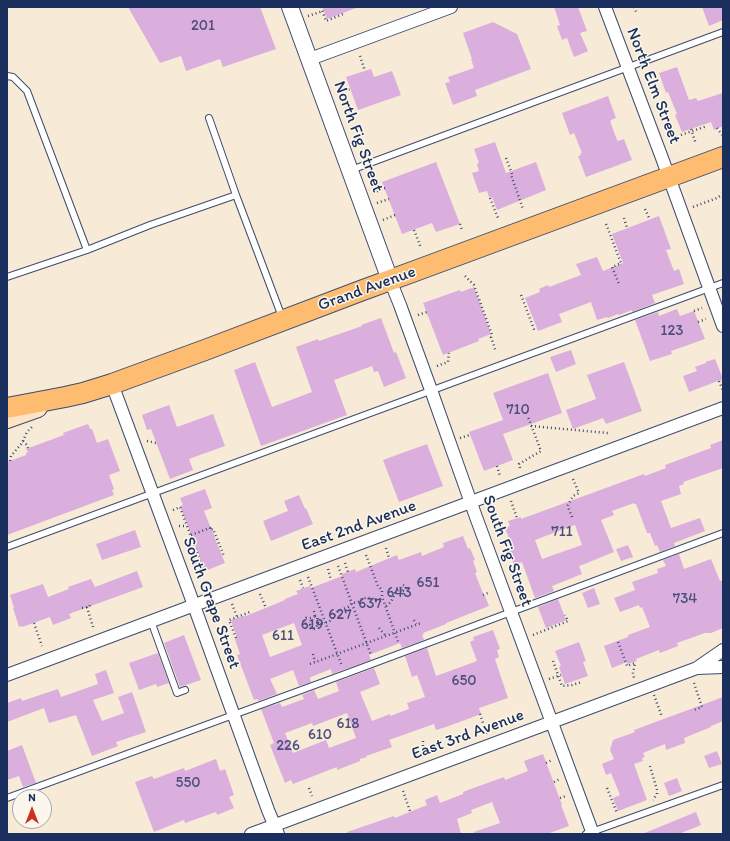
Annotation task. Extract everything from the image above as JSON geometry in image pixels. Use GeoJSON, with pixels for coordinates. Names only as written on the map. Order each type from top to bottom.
{"type":"FeatureCollection","features":[{"type":"Feature","properties":{"kind":"main road","name":"Grand Avenue"},"geometry":{"type":"LineString","coordinates":[[7,408],[84,393],[112,384],[723,157]]}},
{"type":"Feature","properties":{"kind":"main road"},"geometry":{"type":"LineString","coordinates":[[7,419],[65,397]]}},
{"type":"Feature","properties":{"kind":"street","name":"North Fig Street"},"geometry":{"type":"LineString","coordinates":[[290,7],[390,280]]}},
{"type":"Feature","properties":{"kind":"street"},"geometry":{"type":"LineString","coordinates":[[310,59],[451,7]]}},
{"type":"Feature","properties":{"kind":"street","name":"North Elm Street"},"geometry":{"type":"LineString","coordinates":[[605,7],[723,326]]}},
{"type":"Feature","properties":{"kind":"street","name":"South Fig Street"},"geometry":{"type":"LineString","coordinates":[[390,280],[552,722],[590,833]]}},
{"type":"Feature","properties":{"kind":"street","name":"South Grape Street"},"geometry":{"type":"LineString","coordinates":[[112,384],[276,830]]}},
{"type":"Feature","properties":{"kind":"street","name":"East 2nd Avenue"},"geometry":{"type":"LineString","coordinates":[[7,675],[723,408]]}},
{"type":"Feature","properties":{"kind":"street","name":"East 3rd Avenue"},"geometry":{"type":"LineString","coordinates":[[251,834],[276,830],[427,768],[694,669],[723,650]]}},
{"type":"Feature","properties":{"kind":"street","name":"East 3rd Avenue"},"geometry":{"type":"LineString","coordinates":[[694,669],[723,667]]}},
{"type":"Feature","properties":{"kind":"lane"},"geometry":{"type":"LineString","coordinates":[[349,171],[723,32]]}},
{"type":"Feature","properties":{"kind":"lane"},"geometry":{"type":"LineString","coordinates":[[7,76],[13,77],[26,90],[87,250]]}},
{"type":"Feature","properties":{"kind":"lane"},"geometry":{"type":"LineString","coordinates":[[209,118],[283,320]]}},
{"type":"Feature","properties":{"kind":"lane"},"geometry":{"type":"LineString","coordinates":[[7,277],[87,250],[150,225],[236,195]]}},
{"type":"Feature","properties":{"kind":"lane"},"geometry":{"type":"LineString","coordinates":[[7,547],[723,283]]}},
{"type":"Feature","properties":{"kind":"lane"},"geometry":{"type":"LineString","coordinates":[[7,798],[723,533]]}},
{"type":"Feature","properties":{"kind":"lane"},"geometry":{"type":"LineString","coordinates":[[151,621],[177,693],[185,690]]}},
{"type":"Feature","properties":{"kind":"lane"},"geometry":{"type":"LineString","coordinates":[[590,833],[723,784]]}},
{"type":"Feature","properties":{"kind":"path"},"geometry":{"type":"LineString","coordinates":[[321,7],[326,21],[343,14]]}},
{"type":"Feature","properties":{"kind":"path"},"geometry":{"type":"LineString","coordinates":[[634,7],[637,14]]}},
{"type":"Feature","properties":{"kind":"path"},"geometry":{"type":"LineString","coordinates":[[306,17],[323,11]]}},
{"type":"Feature","properties":{"kind":"path"},"geometry":{"type":"LineString","coordinates":[[360,56],[365,71]]}},
{"type":"Feature","properties":{"kind":"path"},"geometry":{"type":"LineString","coordinates":[[334,94],[350,89]]}},
{"type":"Feature","properties":{"kind":"path"},"geometry":{"type":"LineString","coordinates":[[682,135],[691,130],[707,126]]}},
{"type":"Feature","properties":{"kind":"path"},"geometry":{"type":"LineString","coordinates":[[717,128],[722,135]]}},
{"type":"Feature","properties":{"kind":"path"},"geometry":{"type":"LineString","coordinates":[[691,130],[696,144]]}},
{"type":"Feature","properties":{"kind":"path"},"geometry":{"type":"LineString","coordinates":[[506,158],[523,209]]}},
{"type":"Feature","properties":{"kind":"path"},"geometry":{"type":"LineString","coordinates":[[371,194],[385,188]]}},
{"type":"Feature","properties":{"kind":"path"},"geometry":{"type":"LineString","coordinates":[[693,207],[717,198],[723,194]]}},
{"type":"Feature","properties":{"kind":"path"},"geometry":{"type":"LineString","coordinates":[[490,198],[498,218]]}},
{"type":"Feature","properties":{"kind":"path"},"geometry":{"type":"LineString","coordinates":[[375,204],[388,199]]}},
{"type":"Feature","properties":{"kind":"path"},"geometry":{"type":"LineString","coordinates":[[645,209],[650,220]]}},
{"type":"Feature","properties":{"kind":"path"},"geometry":{"type":"LineString","coordinates":[[381,220],[395,215]]}},
{"type":"Feature","properties":{"kind":"path"},"geometry":{"type":"LineString","coordinates":[[624,218],[627,228]]}},
{"type":"Feature","properties":{"kind":"path"},"geometry":{"type":"LineString","coordinates":[[460,224],[462,230]]}},
{"type":"Feature","properties":{"kind":"path"},"geometry":{"type":"LineString","coordinates":[[606,224],[621,263],[612,267],[619,284]]}},
{"type":"Feature","properties":{"kind":"path"},"geometry":{"type":"LineString","coordinates":[[414,230],[421,248]]}},
{"type":"Feature","properties":{"kind":"path"},"geometry":{"type":"LineString","coordinates":[[465,276],[474,286],[492,335],[491,337],[496,352]]}},
{"type":"Feature","properties":{"kind":"path"},"geometry":{"type":"LineString","coordinates":[[521,295],[536,332]]}},
{"type":"Feature","properties":{"kind":"path"},"geometry":{"type":"LineString","coordinates":[[694,311],[702,308]]}},
{"type":"Feature","properties":{"kind":"path"},"geometry":{"type":"LineString","coordinates":[[418,315],[427,312]]}},
{"type":"Feature","properties":{"kind":"path"},"geometry":{"type":"LineString","coordinates":[[698,322],[706,319]]}},
{"type":"Feature","properties":{"kind":"path"},"geometry":{"type":"LineString","coordinates":[[437,366],[448,362],[449,352]]}},
{"type":"Feature","properties":{"kind":"path"},"geometry":{"type":"LineString","coordinates":[[719,381],[723,391]]}},
{"type":"Feature","properties":{"kind":"path"},"geometry":{"type":"LineString","coordinates":[[520,468],[519,464],[541,451],[528,417]]}},
{"type":"Feature","properties":{"kind":"path"},"geometry":{"type":"LineString","coordinates":[[10,460],[11,456],[23,441],[27,432],[35,424]]}},
{"type":"Feature","properties":{"kind":"path"},"geometry":{"type":"LineString","coordinates":[[531,426],[608,433]]}},
{"type":"Feature","properties":{"kind":"path"},"geometry":{"type":"LineString","coordinates":[[460,438],[470,435]]}},
{"type":"Feature","properties":{"kind":"path"},"geometry":{"type":"LineString","coordinates":[[23,441],[28,448]]}},
{"type":"Feature","properties":{"kind":"path"},"geometry":{"type":"LineString","coordinates":[[147,441],[156,443]]}},
{"type":"Feature","properties":{"kind":"path"},"geometry":{"type":"LineString","coordinates":[[497,466],[500,476]]}},
{"type":"Feature","properties":{"kind":"path"},"geometry":{"type":"LineString","coordinates":[[572,517],[568,505],[573,496],[579,493],[573,479]]}},
{"type":"Feature","properties":{"kind":"path"},"geometry":{"type":"LineString","coordinates":[[506,489],[517,518]]}},
{"type":"Feature","properties":{"kind":"path"},"geometry":{"type":"LineString","coordinates":[[173,510],[180,508],[203,569]]}},
{"type":"Feature","properties":{"kind":"path"},"geometry":{"type":"LineString","coordinates":[[179,526],[187,526]]}},
{"type":"Feature","properties":{"kind":"path"},"geometry":{"type":"LineString","coordinates":[[191,535],[210,528],[210,530],[213,529],[224,556]]}},
{"type":"Feature","properties":{"kind":"path"},"geometry":{"type":"LineString","coordinates":[[188,552],[196,548]]}},
{"type":"Feature","properties":{"kind":"path"},"geometry":{"type":"LineString","coordinates":[[386,548],[389,558]]}},
{"type":"Feature","properties":{"kind":"path"},"geometry":{"type":"LineString","coordinates":[[366,555],[378,586],[382,590],[384,601],[403,652]]}},
{"type":"Feature","properties":{"kind":"path"},"geometry":{"type":"LineString","coordinates":[[193,564],[201,562]]}},
{"type":"Feature","properties":{"kind":"path"},"geometry":{"type":"LineString","coordinates":[[345,563],[348,572]]}},
{"type":"Feature","properties":{"kind":"path"},"geometry":{"type":"LineString","coordinates":[[338,566],[374,663]]}},
{"type":"Feature","properties":{"kind":"path"},"geometry":{"type":"LineString","coordinates":[[328,569],[331,580]]}},
{"type":"Feature","properties":{"kind":"path"},"geometry":{"type":"LineString","coordinates":[[308,576],[345,674]]}},
{"type":"Feature","properties":{"kind":"path"},"geometry":{"type":"LineString","coordinates":[[300,580],[303,588]]}},
{"type":"Feature","properties":{"kind":"path"},"geometry":{"type":"LineString","coordinates":[[386,606],[391,602],[396,591],[401,590],[404,597]]}},
{"type":"Feature","properties":{"kind":"path"},"geometry":{"type":"LineString","coordinates":[[483,595],[493,591]]}},
{"type":"Feature","properties":{"kind":"path"},"geometry":{"type":"LineString","coordinates":[[318,624],[329,622],[338,611],[348,607],[352,603],[358,602],[363,598],[384,601]]}},
{"type":"Feature","properties":{"kind":"path"},"geometry":{"type":"LineString","coordinates":[[89,603],[89,606],[87,607],[93,627]]}},
{"type":"Feature","properties":{"kind":"path"},"geometry":{"type":"LineString","coordinates":[[232,604],[237,617]]}},
{"type":"Feature","properties":{"kind":"path"},"geometry":{"type":"LineString","coordinates":[[82,608],[87,607]]}},
{"type":"Feature","properties":{"kind":"path"},"geometry":{"type":"LineString","coordinates":[[314,611],[318,618],[317,628],[310,628],[310,625],[304,623],[306,618],[316,616]]}},
{"type":"Feature","properties":{"kind":"path"},"geometry":{"type":"LineString","coordinates":[[236,638],[230,620],[250,612]]}},
{"type":"Feature","properties":{"kind":"path"},"geometry":{"type":"LineString","coordinates":[[521,639],[568,621],[566,615]]}},
{"type":"Feature","properties":{"kind":"path"},"geometry":{"type":"LineString","coordinates":[[414,620],[416,624]]}},
{"type":"Feature","properties":{"kind":"path"},"geometry":{"type":"LineString","coordinates":[[310,664],[421,622]]}},
{"type":"Feature","properties":{"kind":"path"},"geometry":{"type":"LineString","coordinates":[[34,623],[42,646]]}},
{"type":"Feature","properties":{"kind":"path"},"geometry":{"type":"LineString","coordinates":[[379,628],[386,636]]}},
{"type":"Feature","properties":{"kind":"path"},"geometry":{"type":"LineString","coordinates":[[618,642],[627,666],[635,663],[633,673],[638,690]]}},
{"type":"Feature","properties":{"kind":"path"},"geometry":{"type":"LineString","coordinates":[[313,654],[315,662]]}},
{"type":"Feature","properties":{"kind":"path"},"geometry":{"type":"LineString","coordinates":[[553,661],[562,686],[582,682]]}},
{"type":"Feature","properties":{"kind":"path"},"geometry":{"type":"LineString","coordinates":[[694,669],[702,707],[694,710]]}},
{"type":"Feature","properties":{"kind":"path"},"geometry":{"type":"LineString","coordinates":[[650,686],[662,717]]}},
{"type":"Feature","properties":{"kind":"path"},"geometry":{"type":"LineString","coordinates":[[480,714],[491,745]]}},
{"type":"Feature","properties":{"kind":"path"},"geometry":{"type":"LineString","coordinates":[[422,740],[424,747],[422,755],[427,768]]}},
{"type":"Feature","properties":{"kind":"path"},"geometry":{"type":"LineString","coordinates":[[650,766],[657,790],[657,794],[651,802]]}},
{"type":"Feature","properties":{"kind":"path"},"geometry":{"type":"LineString","coordinates":[[399,779],[410,811]]}},
{"type":"Feature","properties":{"kind":"path"},"geometry":{"type":"LineString","coordinates":[[309,788],[312,796]]}},
{"type":"Feature","properties":{"kind":"path"},"geometry":{"type":"LineString","coordinates":[[607,788],[618,815]]}},
{"type":"Feature","properties":{"kind":"building"},"geometry":{"type":"Polygon","coordinates":[[[128,7],[260,7],[276,49],[223,67],[220,59],[186,71],[181,56],[160,63],[128,7]]]}},
{"type":"Feature","properties":{"kind":"building"},"geometry":{"type":"Polygon","coordinates":[[[322,7],[356,7],[356,8],[327,19],[322,7]]]}},
{"type":"Feature","properties":{"kind":"building"},"geometry":{"type":"Polygon","coordinates":[[[554,7],[578,7],[587,31],[580,33],[588,51],[574,57],[567,38],[562,40],[557,26],[560,25],[554,7]]]}},
{"type":"Feature","properties":{"kind":"building"},"geometry":{"type":"Polygon","coordinates":[[[702,7],[723,7],[723,20],[709,26],[702,7]]]}},
{"type":"Feature","properties":{"kind":"building"},"geometry":{"type":"Polygon","coordinates":[[[493,22],[517,34],[531,69],[475,90],[477,96],[453,105],[445,83],[450,82],[448,77],[474,68],[463,33],[493,22]]]}},
{"type":"Feature","properties":{"kind":"building"},"geometry":{"type":"Polygon","coordinates":[[[677,67],[689,100],[696,98],[698,101],[723,93],[723,126],[714,130],[711,122],[682,132],[675,115],[677,114],[668,92],[666,93],[659,73],[677,67]]]}},
{"type":"Feature","properties":{"kind":"building"},"geometry":{"type":"Polygon","coordinates":[[[371,69],[374,77],[392,71],[401,95],[358,110],[346,77],[371,69]]]}},
{"type":"Feature","properties":{"kind":"building"},"geometry":{"type":"Polygon","coordinates":[[[608,96],[616,118],[610,121],[617,140],[624,139],[632,160],[586,177],[578,156],[582,153],[574,133],[570,135],[562,113],[608,96]]]}},
{"type":"Feature","properties":{"kind":"building"},"geometry":{"type":"Polygon","coordinates":[[[495,142],[506,173],[536,162],[546,190],[497,210],[492,197],[489,197],[487,191],[479,193],[472,173],[479,171],[477,164],[479,163],[474,149],[495,142]]]}},
{"type":"Feature","properties":{"kind":"building"},"geometry":{"type":"Polygon","coordinates":[[[436,162],[460,224],[436,232],[432,223],[402,234],[382,182],[436,162]]]}},
{"type":"Feature","properties":{"kind":"building"},"geometry":{"type":"Polygon","coordinates":[[[659,216],[671,249],[666,250],[674,271],[679,269],[684,284],[652,295],[655,303],[632,312],[632,310],[608,318],[597,320],[591,302],[559,314],[562,322],[538,331],[525,298],[540,292],[539,289],[548,285],[549,287],[581,275],[576,264],[597,257],[603,271],[623,263],[612,234],[659,216]]]}},
{"type":"Feature","properties":{"kind":"building"},"geometry":{"type":"Polygon","coordinates":[[[474,287],[491,334],[478,339],[479,341],[443,355],[423,303],[460,290],[461,292],[474,287]]]}},
{"type":"Feature","properties":{"kind":"building"},"geometry":{"type":"Polygon","coordinates":[[[677,309],[680,316],[694,311],[705,339],[671,351],[672,354],[650,361],[635,320],[658,312],[659,316],[677,309]]]}},
{"type":"Feature","properties":{"kind":"building"},"geometry":{"type":"Polygon","coordinates":[[[381,318],[394,353],[396,352],[406,378],[384,387],[378,371],[374,372],[372,366],[334,380],[347,415],[261,446],[234,370],[255,362],[272,407],[312,392],[296,347],[318,339],[319,341],[381,318]]]}},
{"type":"Feature","properties":{"kind":"building"},"geometry":{"type":"Polygon","coordinates":[[[571,350],[576,364],[556,372],[550,357],[571,350]]]}},
{"type":"Feature","properties":{"kind":"building"},"geometry":{"type":"Polygon","coordinates":[[[715,359],[723,379],[689,392],[683,376],[697,371],[695,367],[715,359]]]}},
{"type":"Feature","properties":{"kind":"building"},"geometry":{"type":"Polygon","coordinates":[[[624,362],[642,411],[606,424],[603,418],[573,429],[566,410],[596,399],[587,375],[624,362]]]}},
{"type":"Feature","properties":{"kind":"building"},"geometry":{"type":"Polygon","coordinates":[[[548,373],[562,413],[503,434],[513,460],[484,471],[469,432],[503,420],[493,393],[548,373]]]}},
{"type":"Feature","properties":{"kind":"building"},"geometry":{"type":"Polygon","coordinates":[[[169,405],[177,427],[213,414],[225,446],[189,459],[193,470],[170,479],[151,429],[147,430],[142,415],[169,405]]]}},
{"type":"Feature","properties":{"kind":"building"},"geometry":{"type":"Polygon","coordinates":[[[88,424],[90,429],[92,429],[97,443],[108,439],[120,471],[109,475],[114,489],[112,490],[114,495],[7,535],[7,462],[26,455],[28,452],[26,449],[64,435],[63,433],[88,424]]]}},
{"type":"Feature","properties":{"kind":"building"},"geometry":{"type":"Polygon","coordinates":[[[723,440],[723,468],[683,482],[684,484],[679,486],[681,494],[661,501],[671,528],[700,518],[705,531],[674,543],[675,546],[660,552],[657,545],[655,546],[650,533],[647,533],[636,504],[634,503],[612,511],[614,515],[601,520],[614,552],[579,566],[582,574],[552,586],[554,591],[535,598],[522,562],[514,565],[507,547],[510,546],[511,543],[505,528],[510,526],[508,521],[521,517],[521,519],[644,474],[645,476],[666,468],[665,465],[711,448],[710,445],[723,440]],[[575,525],[535,540],[542,559],[582,545],[575,525]]]}},
{"type":"Feature","properties":{"kind":"building"},"geometry":{"type":"Polygon","coordinates":[[[427,444],[443,486],[399,502],[383,460],[427,444]]]}},
{"type":"Feature","properties":{"kind":"building"},"geometry":{"type":"Polygon","coordinates":[[[205,489],[212,508],[204,511],[225,563],[205,571],[180,506],[183,505],[180,498],[205,489]]]}},
{"type":"Feature","properties":{"kind":"building"},"geometry":{"type":"Polygon","coordinates":[[[299,495],[313,524],[271,541],[263,521],[288,511],[284,501],[299,495]]]}},
{"type":"Feature","properties":{"kind":"building"},"geometry":{"type":"Polygon","coordinates":[[[135,530],[141,547],[102,560],[96,544],[135,530]]]}},
{"type":"Feature","properties":{"kind":"building"},"geometry":{"type":"Polygon","coordinates":[[[463,536],[468,549],[470,548],[475,560],[473,561],[477,572],[475,573],[489,606],[423,633],[424,635],[422,635],[424,640],[402,648],[400,643],[369,655],[371,660],[332,674],[331,669],[311,677],[311,682],[299,686],[293,670],[270,679],[277,694],[258,701],[258,699],[254,700],[237,655],[240,654],[231,620],[246,616],[285,600],[298,594],[296,591],[310,586],[311,588],[342,576],[342,574],[355,569],[356,572],[397,555],[399,560],[421,552],[422,556],[444,547],[443,543],[463,536]],[[294,623],[262,635],[270,657],[302,645],[294,623]]]}},
{"type":"Feature","properties":{"kind":"building"},"geometry":{"type":"Polygon","coordinates":[[[628,545],[633,557],[621,561],[616,549],[628,545]]]}},
{"type":"Feature","properties":{"kind":"building"},"geometry":{"type":"Polygon","coordinates":[[[679,554],[684,569],[711,559],[720,581],[723,580],[723,628],[677,643],[678,646],[660,653],[659,650],[636,659],[637,661],[627,664],[627,662],[612,668],[604,646],[650,627],[642,607],[640,608],[639,605],[620,612],[614,598],[635,590],[632,582],[658,573],[657,569],[666,566],[663,560],[679,554]]]}},
{"type":"Feature","properties":{"kind":"building"},"geometry":{"type":"Polygon","coordinates":[[[137,571],[143,587],[69,614],[71,618],[53,625],[50,617],[19,627],[10,595],[43,584],[48,597],[69,589],[68,587],[91,579],[95,587],[137,571]]]}},
{"type":"Feature","properties":{"kind":"building"},"geometry":{"type":"Polygon","coordinates":[[[594,588],[600,604],[588,608],[582,593],[594,588]]]}},
{"type":"Feature","properties":{"kind":"building"},"geometry":{"type":"Polygon","coordinates":[[[558,599],[566,620],[546,628],[538,607],[558,599]]]}},
{"type":"Feature","properties":{"kind":"building"},"geometry":{"type":"Polygon","coordinates":[[[493,630],[500,649],[497,650],[499,657],[495,659],[508,698],[479,708],[481,714],[446,727],[436,730],[434,724],[389,740],[392,747],[366,756],[367,757],[360,759],[360,761],[337,770],[337,767],[293,784],[291,780],[285,783],[270,745],[274,743],[261,709],[280,703],[282,707],[304,699],[302,695],[314,690],[318,699],[339,691],[336,682],[374,668],[380,684],[360,692],[372,721],[390,714],[390,716],[409,709],[407,703],[425,697],[417,675],[412,677],[405,656],[427,648],[436,676],[477,661],[470,642],[474,640],[473,637],[493,630]],[[347,713],[313,726],[312,723],[285,733],[293,753],[326,740],[329,748],[356,738],[347,713]]]}},
{"type":"Feature","properties":{"kind":"building"},"geometry":{"type":"Polygon","coordinates":[[[184,635],[201,680],[180,687],[164,643],[184,635]]]}},
{"type":"Feature","properties":{"kind":"building"},"geometry":{"type":"Polygon","coordinates":[[[579,642],[586,661],[583,662],[588,676],[565,684],[559,667],[561,666],[555,651],[579,642]]]}},
{"type":"Feature","properties":{"kind":"building"},"geometry":{"type":"Polygon","coordinates":[[[158,653],[169,683],[157,687],[156,684],[139,690],[129,663],[158,653]]]}},
{"type":"Feature","properties":{"kind":"building"},"geometry":{"type":"Polygon","coordinates":[[[106,670],[114,693],[93,700],[102,721],[124,713],[118,697],[132,692],[146,732],[116,742],[118,746],[92,756],[76,715],[49,723],[44,708],[7,722],[7,703],[21,698],[22,701],[58,689],[61,697],[98,684],[95,674],[106,670]]]}},
{"type":"Feature","properties":{"kind":"building"},"geometry":{"type":"Polygon","coordinates":[[[723,697],[723,721],[684,738],[685,743],[666,750],[665,744],[643,753],[645,757],[642,758],[643,761],[634,764],[647,800],[618,811],[613,798],[620,795],[611,773],[606,775],[602,764],[614,759],[610,750],[613,740],[635,732],[634,730],[723,697]]]}},
{"type":"Feature","properties":{"kind":"building"},"geometry":{"type":"Polygon","coordinates":[[[22,745],[36,783],[23,787],[19,776],[7,780],[7,751],[22,745]]]}},
{"type":"Feature","properties":{"kind":"building"},"geometry":{"type":"Polygon","coordinates":[[[717,751],[722,764],[709,768],[704,756],[717,751]]]}},
{"type":"Feature","properties":{"kind":"building"},"geometry":{"type":"Polygon","coordinates":[[[543,754],[569,826],[547,834],[474,834],[474,832],[500,823],[492,802],[471,810],[472,813],[457,819],[461,834],[348,834],[347,832],[394,816],[395,818],[427,805],[425,800],[437,795],[440,803],[463,794],[463,792],[468,790],[504,777],[505,780],[528,771],[524,761],[543,754]]]}},
{"type":"Feature","properties":{"kind":"building"},"geometry":{"type":"Polygon","coordinates":[[[216,759],[220,771],[225,769],[234,795],[229,797],[234,808],[217,815],[216,812],[185,823],[184,820],[154,832],[135,782],[152,776],[154,779],[184,768],[185,771],[216,759]]]}},
{"type":"Feature","properties":{"kind":"building"},"geometry":{"type":"Polygon","coordinates":[[[677,778],[682,791],[669,796],[664,783],[677,778]]]}},
{"type":"Feature","properties":{"kind":"building"},"geometry":{"type":"Polygon","coordinates":[[[696,812],[701,825],[679,834],[642,834],[696,812]]]}}]}
